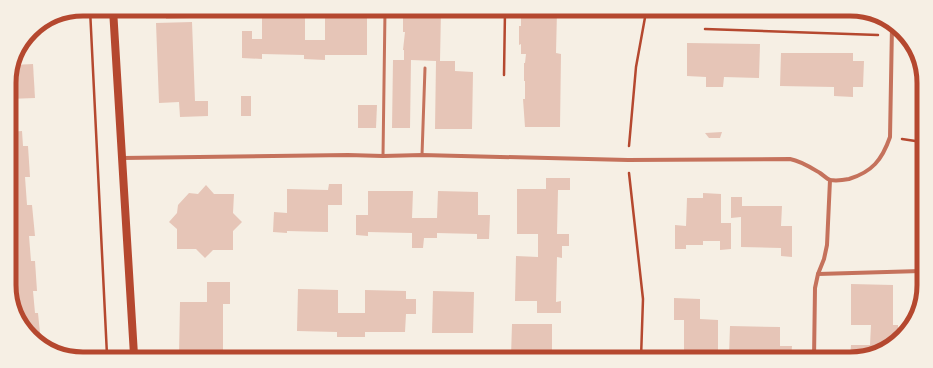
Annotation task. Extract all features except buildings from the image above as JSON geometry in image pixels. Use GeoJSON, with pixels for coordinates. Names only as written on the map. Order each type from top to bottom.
{"type":"FeatureCollection","features":[{"type":"Feature","properties":{"kind":"main road"},"geometry":{"type":"LineString","coordinates":[[113,16],[134,352]]}},
{"type":"Feature","properties":{"kind":"street"},"geometry":{"type":"LineString","coordinates":[[122,158],[422,155],[628,160],[790,159],[801,161],[830,180],[844,180],[867,172],[875,165],[883,154],[890,137],[892,31]]}},
{"type":"Feature","properties":{"kind":"street"},"geometry":{"type":"LineString","coordinates":[[814,352],[815,288],[827,245],[830,180]]}},
{"type":"Feature","properties":{"kind":"street"},"geometry":{"type":"LineString","coordinates":[[818,274],[917,271]]}},
{"type":"Feature","properties":{"kind":"lane"},"geometry":{"type":"LineString","coordinates":[[382,156],[384,16]]}},
{"type":"Feature","properties":{"kind":"lane"},"geometry":{"type":"LineString","coordinates":[[422,155],[425,68]]}},
{"type":"Feature","properties":{"kind":"path"},"geometry":{"type":"LineString","coordinates":[[90,16],[107,352]]}},
{"type":"Feature","properties":{"kind":"path"},"geometry":{"type":"LineString","coordinates":[[504,75],[505,16]]}},
{"type":"Feature","properties":{"kind":"path"},"geometry":{"type":"LineString","coordinates":[[641,352],[643,299],[628,160],[636,67],[645,16]]}},
{"type":"Feature","properties":{"kind":"path"},"geometry":{"type":"LineString","coordinates":[[705,29],[892,35]]}},
{"type":"Feature","properties":{"kind":"path"},"geometry":{"type":"LineString","coordinates":[[890,137],[917,141]]}}]}
